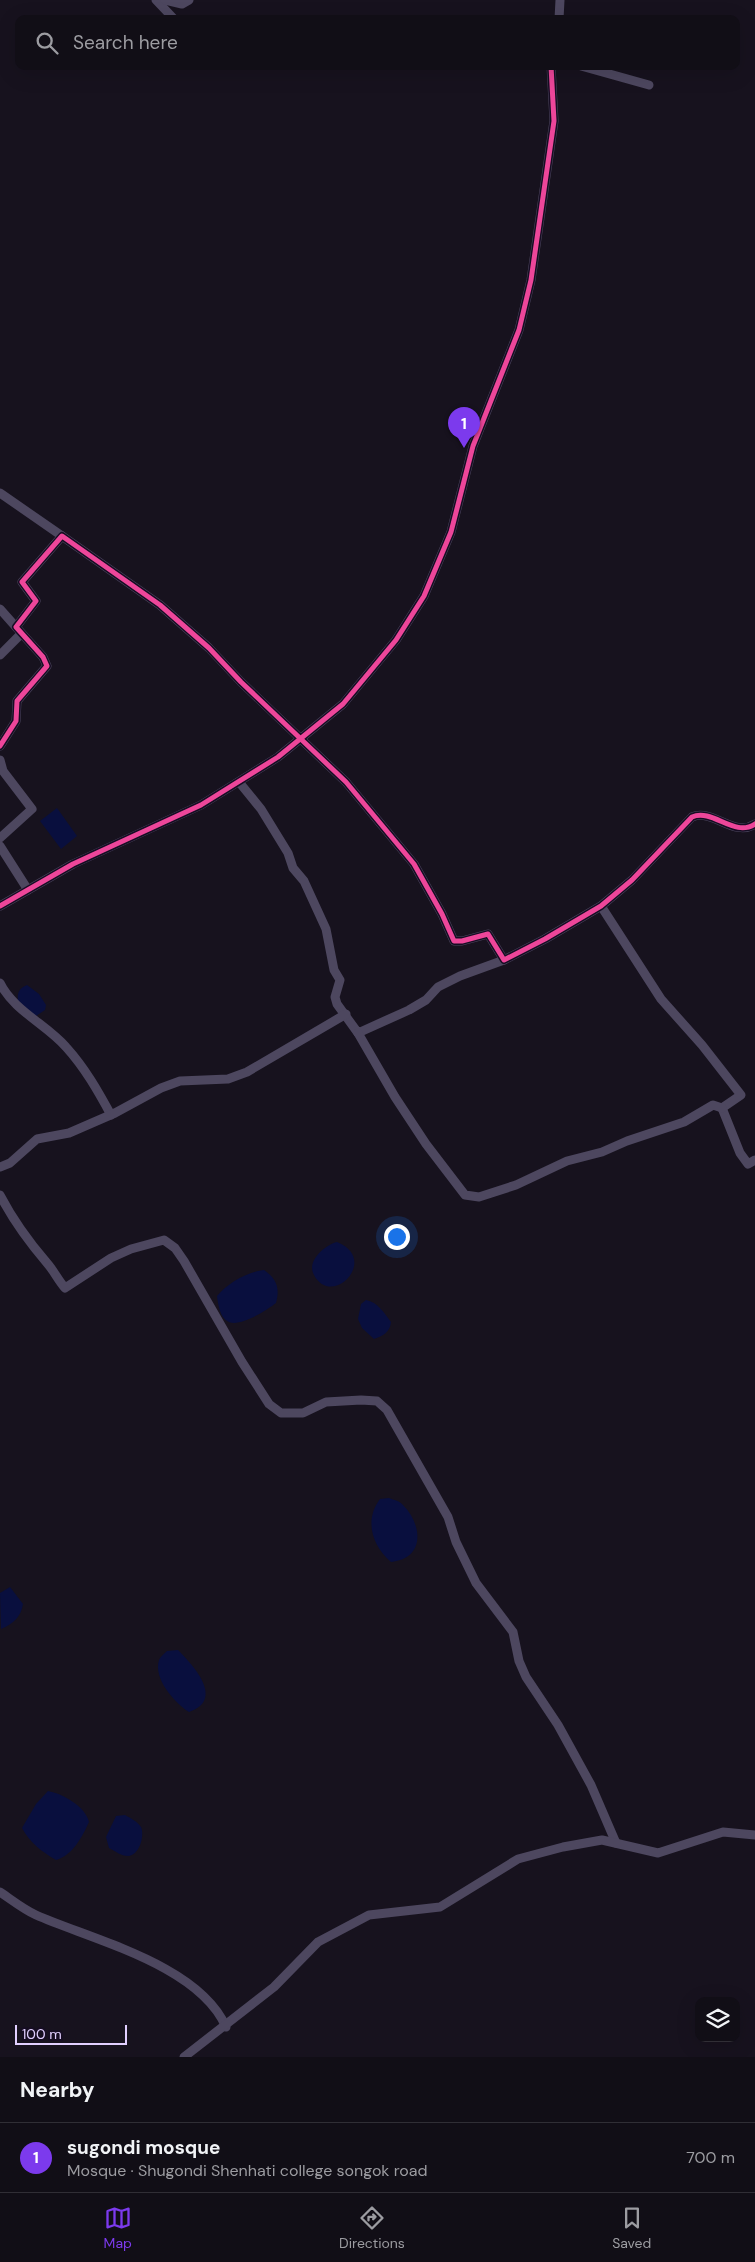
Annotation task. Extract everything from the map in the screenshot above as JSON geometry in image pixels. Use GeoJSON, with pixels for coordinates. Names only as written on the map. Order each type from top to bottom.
{"type":"FeatureCollection","features":[{"type":"Feature","properties":{"kind":"street"},"geometry":{"type":"LineString","coordinates":[[156,0],[170,15]]}},
{"type":"Feature","properties":{"kind":"street"},"geometry":{"type":"LineString","coordinates":[[165,0],[182,4],[189,0]]}},
{"type":"Feature","properties":{"kind":"street"},"geometry":{"type":"LineString","coordinates":[[559,15],[560,0]]}},
{"type":"Feature","properties":{"kind":"street"},"geometry":{"type":"LineString","coordinates":[[0,906],[73,864],[201,806],[302,740],[343,704],[396,640],[424,596],[451,532],[473,446],[519,330],[531,280],[554,122],[550,70]]}},
{"type":"Feature","properties":{"kind":"street"},"geometry":{"type":"LineString","coordinates":[[595,70],[649,85]]}},
{"type":"Feature","properties":{"kind":"street"},"geometry":{"type":"LineString","coordinates":[[0,493],[160,605],[209,648],[241,682],[346,782],[414,864],[442,914],[454,941],[462,941],[488,934],[504,960]]}},
{"type":"Feature","properties":{"kind":"street"},"geometry":{"type":"LineString","coordinates":[[0,655],[36,601],[22,583],[23,579],[62,536]]}},
{"type":"Feature","properties":{"kind":"street"},"geometry":{"type":"LineString","coordinates":[[0,609],[42,657],[46,668],[17,701],[16,721],[0,746]]}},
{"type":"Feature","properties":{"kind":"street"},"geometry":{"type":"LineString","coordinates":[[0,760],[3,771],[32,810],[0,838]]}},
{"type":"Feature","properties":{"kind":"street"},"geometry":{"type":"LineString","coordinates":[[239,782],[261,809],[288,853],[293,868],[304,881],[326,929],[334,970],[340,980],[335,997],[337,1004],[346,1014],[395,1097],[426,1144],[465,1195],[479,1197],[516,1185],[567,1161],[602,1152],[627,1141],[684,1122],[713,1105],[722,1108],[740,1153],[748,1164],[755,1160]]}},
{"type":"Feature","properties":{"kind":"street"},"geometry":{"type":"LineString","coordinates":[[358,1033],[409,1010],[426,1000],[438,987],[460,976],[504,960],[545,939],[601,906],[632,880],[692,817],[697,815],[704,816],[742,829],[755,824]]}},
{"type":"Feature","properties":{"kind":"street"},"geometry":{"type":"LineString","coordinates":[[0,846],[28,890]]}},
{"type":"Feature","properties":{"kind":"street"},"geometry":{"type":"LineString","coordinates":[[601,906],[661,999],[702,1045],[741,1095],[722,1108]]}},
{"type":"Feature","properties":{"kind":"street"},"geometry":{"type":"LineString","coordinates":[[0,983],[17,1004],[66,1047],[95,1084],[111,1115]]}},
{"type":"Feature","properties":{"kind":"street"},"geometry":{"type":"LineString","coordinates":[[0,1167],[10,1163],[37,1139],[69,1132],[111,1115],[144,1096],[180,1081],[228,1079],[247,1072],[346,1014]]}},
{"type":"Feature","properties":{"kind":"street"},"geometry":{"type":"LineString","coordinates":[[0,1195],[35,1251],[48,1264],[65,1288],[111,1258],[130,1250],[164,1240],[175,1248],[198,1283],[255,1383],[269,1404],[281,1413],[302,1413],[326,1402],[361,1400],[377,1401],[387,1410],[448,1517],[456,1542],[476,1583],[513,1632],[519,1661],[526,1677],[558,1725],[591,1785],[616,1843]]}},
{"type":"Feature","properties":{"kind":"street"},"geometry":{"type":"LineString","coordinates":[[184,2057],[226,2027],[274,1987],[318,1942],[369,1915],[440,1907],[518,1860],[563,1847],[602,1840],[658,1853],[723,1832],[755,1836]]}},
{"type":"Feature","properties":{"kind":"street"},"geometry":{"type":"LineString","coordinates":[[0,1892],[34,1914],[134,1953],[194,1986],[220,2013],[226,2027]]}},
{"type":"Feature","properties":{"kind":"shaded area"},"geometry":{"type":"Polygon","coordinates":[[[57,808],[77,836],[61,849],[40,821],[57,808]]]}},
{"type":"Feature","properties":{"kind":"shaded area"},"geometry":{"type":"Polygon","coordinates":[[[27,985],[39,994],[46,1005],[45,1010],[36,1016],[18,1003],[19,992],[27,985]]]}},
{"type":"Feature","properties":{"kind":"shaded area"},"geometry":{"type":"Polygon","coordinates":[[[337,1242],[349,1250],[354,1259],[353,1269],[348,1278],[341,1284],[331,1287],[322,1284],[312,1270],[318,1254],[327,1246],[337,1242]]]}},
{"type":"Feature","properties":{"kind":"shaded area"},"geometry":{"type":"Polygon","coordinates":[[[264,1270],[275,1280],[278,1293],[276,1303],[245,1321],[232,1323],[227,1321],[221,1313],[217,1296],[238,1279],[264,1270]]]}},
{"type":"Feature","properties":{"kind":"shaded area"},"geometry":{"type":"Polygon","coordinates":[[[366,1300],[377,1305],[391,1322],[386,1333],[374,1339],[362,1328],[358,1319],[361,1304],[366,1300]]]}},
{"type":"Feature","properties":{"kind":"shaded area"},"geometry":{"type":"Polygon","coordinates":[[[389,1498],[400,1502],[410,1513],[417,1531],[415,1548],[410,1555],[402,1560],[391,1562],[384,1556],[375,1541],[371,1524],[372,1515],[380,1499],[389,1498]]]}},
{"type":"Feature","properties":{"kind":"shaded area"},"geometry":{"type":"Polygon","coordinates":[[[10,1587],[23,1604],[16,1620],[1,1629],[0,1593],[10,1587]]]}},
{"type":"Feature","properties":{"kind":"shaded area"},"geometry":{"type":"Polygon","coordinates":[[[178,1650],[198,1673],[206,1691],[205,1700],[200,1707],[189,1712],[172,1697],[159,1675],[160,1658],[167,1651],[178,1650]]]}},
{"type":"Feature","properties":{"kind":"shaded area"},"geometry":{"type":"Polygon","coordinates":[[[48,1791],[73,1802],[87,1816],[89,1822],[72,1850],[56,1860],[36,1846],[22,1828],[36,1804],[48,1791]]]}},
{"type":"Feature","properties":{"kind":"shaded area"},"geometry":{"type":"Polygon","coordinates":[[[125,1815],[138,1823],[142,1831],[142,1840],[138,1849],[135,1853],[128,1856],[109,1848],[106,1837],[116,1816],[125,1815]]]}},
{"type":"Feature","properties":{"kind":"cycle path"},"geometry":{"type":"LineString","coordinates":[[0,906],[73,864],[201,805],[278,757],[343,704],[396,640],[424,596],[451,532],[473,446],[519,330],[531,280],[554,121],[551,70]]}},
{"type":"Feature","properties":{"kind":"cycle path"},"geometry":{"type":"LineString","coordinates":[[0,746],[16,721],[17,701],[47,666],[43,657],[16,627],[36,601],[22,582],[62,536],[160,605],[209,648],[241,682],[346,782],[414,864],[442,914],[454,941],[462,941],[488,934],[504,960],[545,939],[601,906],[632,880],[692,817],[708,816],[739,828],[755,824]]}},
{"type":"Feature","properties":{"kind":"place","name":"sugondi mosque"},"geometry":{"type":"Point","coordinates":[464,448]}}]}
